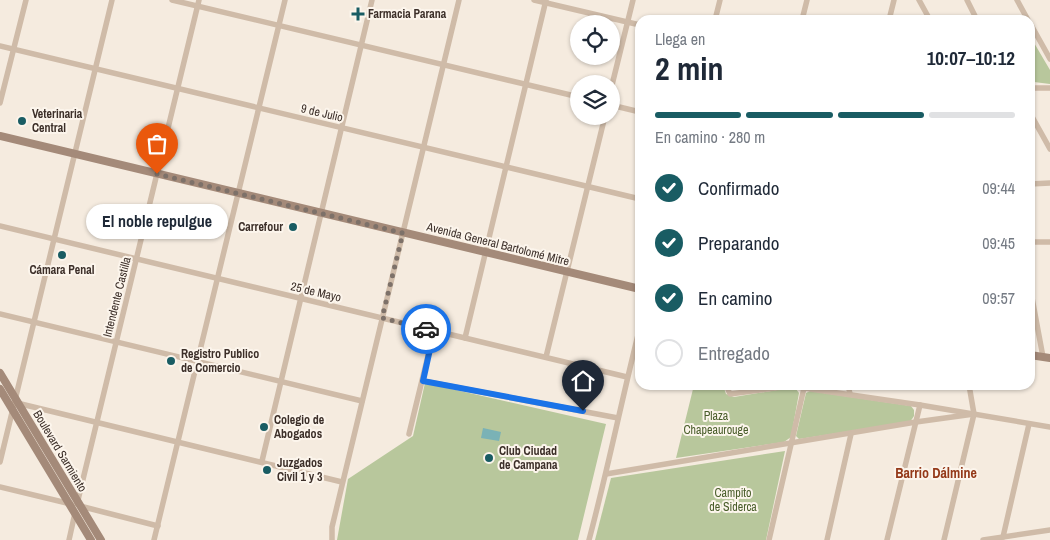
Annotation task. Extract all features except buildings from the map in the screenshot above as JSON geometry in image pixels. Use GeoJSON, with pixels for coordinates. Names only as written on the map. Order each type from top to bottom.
{"type":"FeatureCollection","features":[{"type":"Feature","properties":{"kind":"main road","name":"Avenida General Bartolomé Mitre"},"geometry":{"type":"LineString","coordinates":[[0,136],[635,288]]}},
{"type":"Feature","properties":{"kind":"main road","name":"Boulevard Sarmiento"},"geometry":{"type":"LineString","coordinates":[[0,373],[11,402]]}},
{"type":"Feature","properties":{"kind":"main road","name":"Boulevard Sarmiento"},"geometry":{"type":"LineString","coordinates":[[0,389],[11,402],[76,506],[101,540]]}},
{"type":"Feature","properties":{"kind":"main road","name":"Boulevard Sarmiento"},"geometry":{"type":"LineString","coordinates":[[76,506],[91,540]]}},
{"type":"Feature","properties":{"kind":"street"},"geometry":{"type":"LineString","coordinates":[[0,103],[26,0]]}},
{"type":"Feature","properties":{"kind":"street"},"geometry":{"type":"LineString","coordinates":[[0,462],[11,402],[55,240],[112,0]]}},
{"type":"Feature","properties":{"kind":"street"},"geometry":{"type":"LineString","coordinates":[[172,0],[199,3],[279,26],[570,95]]}},
{"type":"Feature","properties":{"kind":"street"},"geometry":{"type":"LineString","coordinates":[[154,540],[285,0]]}},
{"type":"Feature","properties":{"kind":"street"},"geometry":{"type":"LineString","coordinates":[[262,461],[372,0]]}},
{"type":"Feature","properties":{"kind":"street"},"geometry":{"type":"LineString","coordinates":[[332,540],[332,527],[342,482],[459,0]]}},
{"type":"Feature","properties":{"kind":"street"},"geometry":{"type":"LineString","coordinates":[[534,0],[546,1],[635,24]]}},
{"type":"Feature","properties":{"kind":"street"},"geometry":{"type":"LineString","coordinates":[[615,75],[633,0]]}},
{"type":"Feature","properties":{"kind":"street"},"geometry":{"type":"LineString","coordinates":[[716,15],[720,0]]}},
{"type":"Feature","properties":{"kind":"street"},"geometry":{"type":"LineString","coordinates":[[803,15],[807,0]]}},
{"type":"Feature","properties":{"kind":"street"},"geometry":{"type":"LineString","coordinates":[[890,15],[894,0]]}},
{"type":"Feature","properties":{"kind":"street"},"geometry":{"type":"LineString","coordinates":[[919,0],[927,15]]}},
{"type":"Feature","properties":{"kind":"street"},"geometry":{"type":"LineString","coordinates":[[967,0],[975,15]]}},
{"type":"Feature","properties":{"kind":"street"},"geometry":{"type":"LineString","coordinates":[[1017,0],[1026,15]]}},
{"type":"Feature","properties":{"kind":"street"},"geometry":{"type":"LineString","coordinates":[[466,338],[546,1]]}},
{"type":"Feature","properties":{"kind":"street","name":"Intendente Castilla"},"geometry":{"type":"LineString","coordinates":[[68,540],[199,3]]}},
{"type":"Feature","properties":{"kind":"street"},"geometry":{"type":"LineString","coordinates":[[1035,32],[1050,59]]}},
{"type":"Feature","properties":{"kind":"street","name":"9 de Julio"},"geometry":{"type":"LineString","coordinates":[[0,46],[635,198]]}},
{"type":"Feature","properties":{"kind":"street"},"geometry":{"type":"LineString","coordinates":[[1035,88],[1050,88]]}},
{"type":"Feature","properties":{"kind":"street"},"geometry":{"type":"LineString","coordinates":[[620,107],[635,111]]}},
{"type":"Feature","properties":{"kind":"street"},"geometry":{"type":"LineString","coordinates":[[1035,122],[1050,149]]}},
{"type":"Feature","properties":{"kind":"street"},"geometry":{"type":"LineString","coordinates":[[546,357],[603,125]]}},
{"type":"Feature","properties":{"kind":"street"},"geometry":{"type":"LineString","coordinates":[[1035,184],[1050,183]]}},
{"type":"Feature","properties":{"kind":"street","name":"25 de Mayo"},"geometry":{"type":"LineString","coordinates":[[0,226],[627,377]]}},
{"type":"Feature","properties":{"kind":"street"},"geometry":{"type":"LineString","coordinates":[[1035,242],[1050,242]]}},
{"type":"Feature","properties":{"kind":"street"},"geometry":{"type":"LineString","coordinates":[[1035,309],[1046,357]]}},
{"type":"Feature","properties":{"kind":"street"},"geometry":{"type":"LineString","coordinates":[[0,314],[362,401]]}},
{"type":"Feature","properties":{"kind":"street"},"geometry":{"type":"LineString","coordinates":[[409,434],[434,331]]}},
{"type":"Feature","properties":{"kind":"street"},"geometry":{"type":"LineString","coordinates":[[590,540],[635,346]]}},
{"type":"Feature","properties":{"kind":"street"},"geometry":{"type":"LineString","coordinates":[[423,381],[618,418]]}},
{"type":"Feature","properties":{"kind":"street"},"geometry":{"type":"LineString","coordinates":[[728,390],[730,394],[756,390]]}},
{"type":"Feature","properties":{"kind":"street"},"geometry":{"type":"LineString","coordinates":[[769,540],[804,390]]}},
{"type":"Feature","properties":{"kind":"street"},"geometry":{"type":"LineString","coordinates":[[819,390],[1050,427]]}},
{"type":"Feature","properties":{"kind":"street"},"geometry":{"type":"LineString","coordinates":[[849,390],[850,394]]}},
{"type":"Feature","properties":{"kind":"street"},"geometry":{"type":"LineString","coordinates":[[944,540],[974,414],[970,390]]}},
{"type":"Feature","properties":{"kind":"street"},"geometry":{"type":"LineString","coordinates":[[11,402],[262,461],[342,482]]}},
{"type":"Feature","properties":{"kind":"street"},"geometry":{"type":"LineString","coordinates":[[886,540],[920,405]]}},
{"type":"Feature","properties":{"kind":"street"},"geometry":{"type":"LineString","coordinates":[[606,474],[974,414]]}},
{"type":"Feature","properties":{"kind":"street"},"geometry":{"type":"LineString","coordinates":[[1003,538],[1029,424]]}},
{"type":"Feature","properties":{"kind":"street"},"geometry":{"type":"LineString","coordinates":[[827,540],[852,434]]}},
{"type":"Feature","properties":{"kind":"street"},"geometry":{"type":"LineString","coordinates":[[0,487],[158,526]]}},
{"type":"Feature","properties":{"kind":"street"},"geometry":{"type":"LineString","coordinates":[[983,540],[1050,530]]}},
{"type":"Feature","properties":{"kind":"green space"},"geometry":{"type":"Polygon","coordinates":[[[1035,44],[1050,70],[1050,84],[1035,82],[1035,44]]]}},
{"type":"Feature","properties":{"kind":"green space","name":"Club Ciudad de Campana"},"geometry":{"type":"Polygon","coordinates":[[[425,383],[606,424],[578,540],[337,540],[348,479],[413,436],[425,383]]]}},
{"type":"Feature","properties":{"kind":"green space","name":"Plaza Chapeaurouge"},"geometry":{"type":"Polygon","coordinates":[[[693,390],[725,390],[726,394],[734,397],[777,390],[797,390],[799,393],[791,437],[784,442],[676,458],[693,390]]]}},
{"type":"Feature","properties":{"kind":"green space"},"geometry":{"type":"Polygon","coordinates":[[[810,391],[911,406],[914,410],[914,416],[910,422],[799,439],[796,436],[806,393],[810,391]]]}},
{"type":"Feature","properties":{"kind":"green space","name":"Campito de Siderca"},"geometry":{"type":"Polygon","coordinates":[[[785,451],[766,540],[595,540],[611,478],[785,451]]]}},
{"type":"Feature","properties":{"kind":"water"},"geometry":{"type":"Polygon","coordinates":[[[483,428],[501,432],[499,441],[481,438],[483,428]]]}},
{"type":"Feature","properties":{"kind":"way so far"},"geometry":{"type":"LineString","coordinates":[[157,174],[403,233],[382,318],[426,329]]}},
{"type":"Feature","properties":{"kind":"place","name":"Farmacia Parana"},"geometry":{"type":"Point","coordinates":[358,14]}},
{"type":"Feature","properties":{"kind":"place","name":"Veterinaria Central"},"geometry":{"type":"Point","coordinates":[22,121]}},
{"type":"Feature","properties":{"kind":"place","name":"El noble repulgue"},"geometry":{"type":"Point","coordinates":[157,174]}},
{"type":"Feature","properties":{"kind":"place","name":"Carrefour"},"geometry":{"type":"Point","coordinates":[293,227]}},
{"type":"Feature","properties":{"kind":"place","name":"Cámara Penal"},"geometry":{"type":"Point","coordinates":[62,255]}},
{"type":"Feature","properties":{"kind":"place","name":"Registro Publico de Comercio"},"geometry":{"type":"Point","coordinates":[171,361]}},
{"type":"Feature","properties":{"kind":"place","name":"Colegio de Abogados"},"geometry":{"type":"Point","coordinates":[264,427]}},
{"type":"Feature","properties":{"kind":"place","name":"Club Ciudad de Campana"},"geometry":{"type":"Point","coordinates":[489,458]}},
{"type":"Feature","properties":{"kind":"place","name":"Juzgados Civil 1 y 3"},"geometry":{"type":"Point","coordinates":[267,470]}},
{"type":"Feature","properties":{"kind":"district","name":"Barrio Dálmine"},"geometry":{"type":"Point","coordinates":[936,473]}},
{"type":"Feature","properties":{"kind":"route"},"geometry":{"type":"LineString","coordinates":[[426,329],[434,331],[423,381],[583,411]]}}]}
